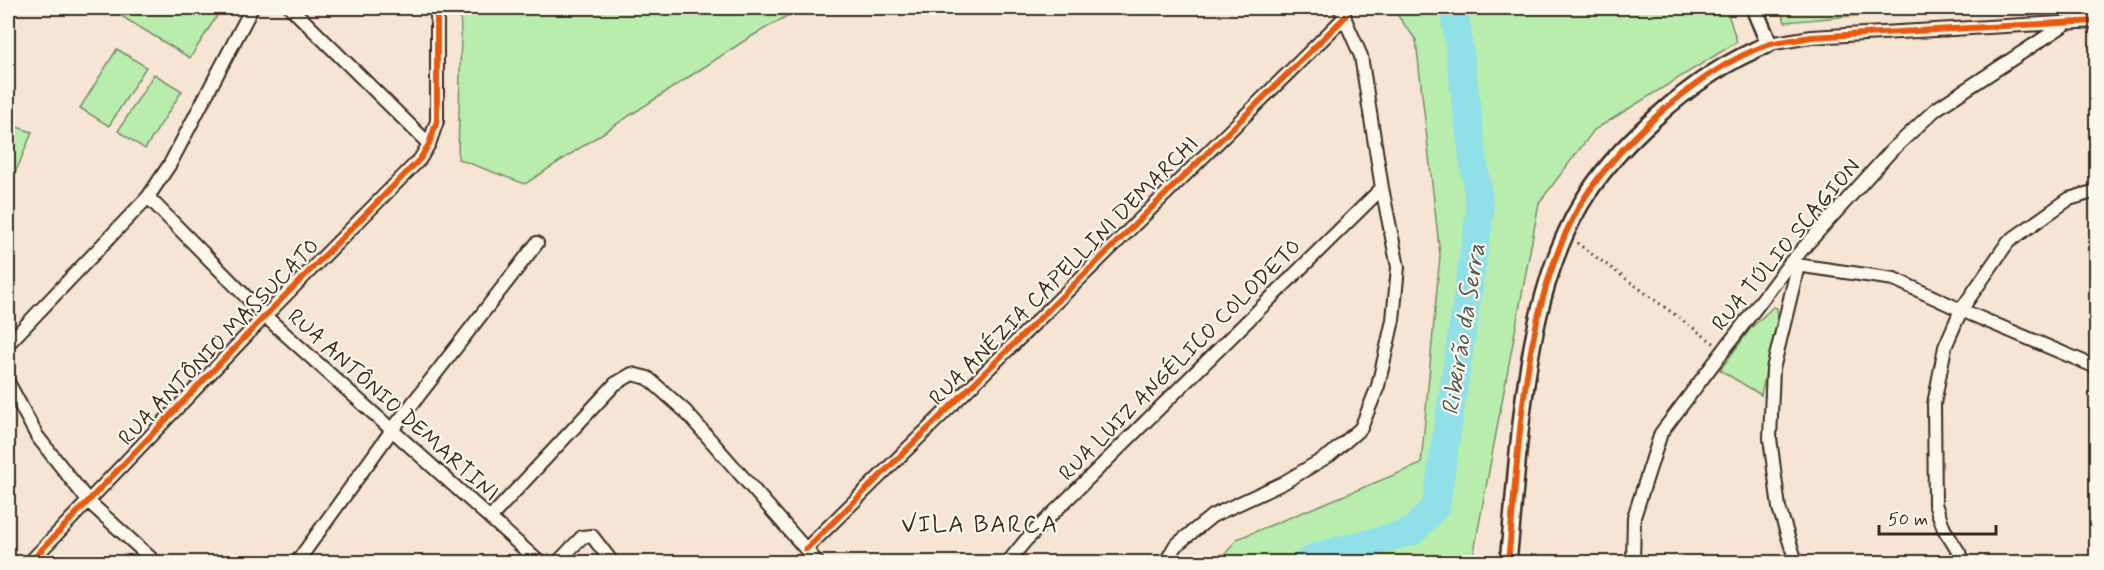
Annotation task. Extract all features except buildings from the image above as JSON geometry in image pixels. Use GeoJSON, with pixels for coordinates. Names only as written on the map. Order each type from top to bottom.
{"type":"FeatureCollection","features":[{"type":"Feature","properties":{"kind":"street"},"geometry":{"type":"LineString","coordinates":[[8,344],[148,197],[170,164],[252,8]]}},
{"type":"Feature","properties":{"kind":"street"},"geometry":{"type":"LineString","coordinates":[[291,8],[429,144],[437,120],[437,8]]}},
{"type":"Feature","properties":{"kind":"street"},"geometry":{"type":"LineString","coordinates":[[1754,8],[1769,44]]}},
{"type":"Feature","properties":{"kind":"street"},"geometry":{"type":"LineString","coordinates":[[1166,562],[1175,546],[1212,516],[1283,483],[1330,455],[1361,428],[1378,387],[1393,320],[1398,267],[1382,188],[1361,56],[1342,12]]}},
{"type":"Feature","properties":{"kind":"street","name":"RUA ANÉZIA CAPELLINI DEMARCHI"},"geometry":{"type":"LineString","coordinates":[[806,549],[1342,12]]}},
{"type":"Feature","properties":{"kind":"street"},"geometry":{"type":"LineString","coordinates":[[1508,562],[1527,379],[1553,264],[1581,204],[1616,157],[1641,130],[1703,78],[1751,51],[1769,44],[1811,37],[2097,21]]}},
{"type":"Feature","properties":{"kind":"street","name":"RUA TÚLIO SCAGION"},"geometry":{"type":"LineString","coordinates":[[1633,562],[1634,517],[1661,434],[1723,350],[1890,152],[1936,109],[2067,23]]}},
{"type":"Feature","properties":{"kind":"street","name":"RUA ANTÔNIO MASSUCATO"},"geometry":{"type":"LineString","coordinates":[[30,562],[265,316],[420,159],[429,144]]}},
{"type":"Feature","properties":{"kind":"street","name":"RUA LUIZ ANGÉLICO COLODETO"},"geometry":{"type":"LineString","coordinates":[[1008,562],[1026,540],[1382,188]]}},
{"type":"Feature","properties":{"kind":"street"},"geometry":{"type":"LineString","coordinates":[[1965,562],[1944,529],[1935,504],[1934,404],[1945,347],[1961,310],[2008,242],[2069,199],[2097,190]]}},
{"type":"Feature","properties":{"kind":"street","name":"RUA ANTÔNIO DEMARTINI"},"geometry":{"type":"LineString","coordinates":[[148,197],[265,316],[539,562]]}},
{"type":"Feature","properties":{"kind":"street"},"geometry":{"type":"LineString","coordinates":[[297,562],[392,430],[537,243]]}},
{"type":"Feature","properties":{"kind":"street"},"geometry":{"type":"LineString","coordinates":[[1796,562],[1779,508],[1770,438],[1773,369],[1794,265],[1894,279],[2097,367]]}},
{"type":"Feature","properties":{"kind":"street"},"geometry":{"type":"LineString","coordinates":[[490,518],[615,384],[632,374],[648,378],[685,411],[816,562]]}},
{"type":"Feature","properties":{"kind":"street"},"geometry":{"type":"LineString","coordinates":[[8,382],[37,436],[89,502],[155,562]]}},
{"type":"Feature","properties":{"kind":"street"},"geometry":{"type":"LineString","coordinates":[[558,562],[582,537],[592,536],[612,562]]}},
{"type":"Feature","properties":{"kind":"path"},"geometry":{"type":"LineString","coordinates":[[1566,235],[1723,350]]}},
{"type":"Feature","properties":{"kind":"green space"},"geometry":{"type":"Polygon","coordinates":[[[123,8],[222,8],[190,58],[118,14],[123,8]]]}},
{"type":"Feature","properties":{"kind":"green space"},"geometry":{"type":"Polygon","coordinates":[[[460,8],[801,8],[747,39],[525,184],[458,159],[460,8]]]}},
{"type":"Feature","properties":{"kind":"green space"},"geometry":{"type":"Polygon","coordinates":[[[1392,8],[1726,8],[1737,42],[1594,130],[1539,203],[1472,562],[1219,562],[1237,539],[1421,464],[1440,255],[1416,40],[1392,8]]]}},
{"type":"Feature","properties":{"kind":"green space"},"geometry":{"type":"Polygon","coordinates":[[[1780,8],[1941,8],[1785,22],[1780,8]]]}},
{"type":"Feature","properties":{"kind":"green space"},"geometry":{"type":"Polygon","coordinates":[[[117,49],[146,67],[109,126],[80,108],[117,49]]]}},
{"type":"Feature","properties":{"kind":"green space"},"geometry":{"type":"Polygon","coordinates":[[[154,74],[182,91],[145,149],[118,131],[154,74]]]}},
{"type":"Feature","properties":{"kind":"green space"},"geometry":{"type":"Polygon","coordinates":[[[8,124],[32,132],[8,191],[8,124]]]}},
{"type":"Feature","properties":{"kind":"green space"},"geometry":{"type":"Polygon","coordinates":[[[1773,307],[1777,308],[1778,317],[1761,395],[1720,370],[1751,328],[1773,307]]]}},
{"type":"Feature","properties":{"kind":"waterway","name":"Ribeirão da Serra"},"geometry":{"type":"LineString","coordinates":[[1307,562],[1318,556],[1412,532],[1436,506],[1480,212],[1454,8]]}},
{"type":"Feature","properties":{"kind":"cycle path"},"geometry":{"type":"LineString","coordinates":[[30,562],[265,316],[420,159],[429,144],[437,121],[437,8]]}},
{"type":"Feature","properties":{"kind":"cycle path"},"geometry":{"type":"LineString","coordinates":[[806,549],[1345,17]]}},
{"type":"Feature","properties":{"kind":"cycle path"},"geometry":{"type":"LineString","coordinates":[[1508,562],[1526,379],[1534,333],[1546,288],[1560,245],[1588,192],[1627,145],[1649,123],[1710,74],[1752,51],[1772,44],[1811,37],[2096,21]]}},
{"type":"Feature","properties":{"kind":"district","name":"VILA BARCA"},"geometry":{"type":"Point","coordinates":[980,524]}}]}
